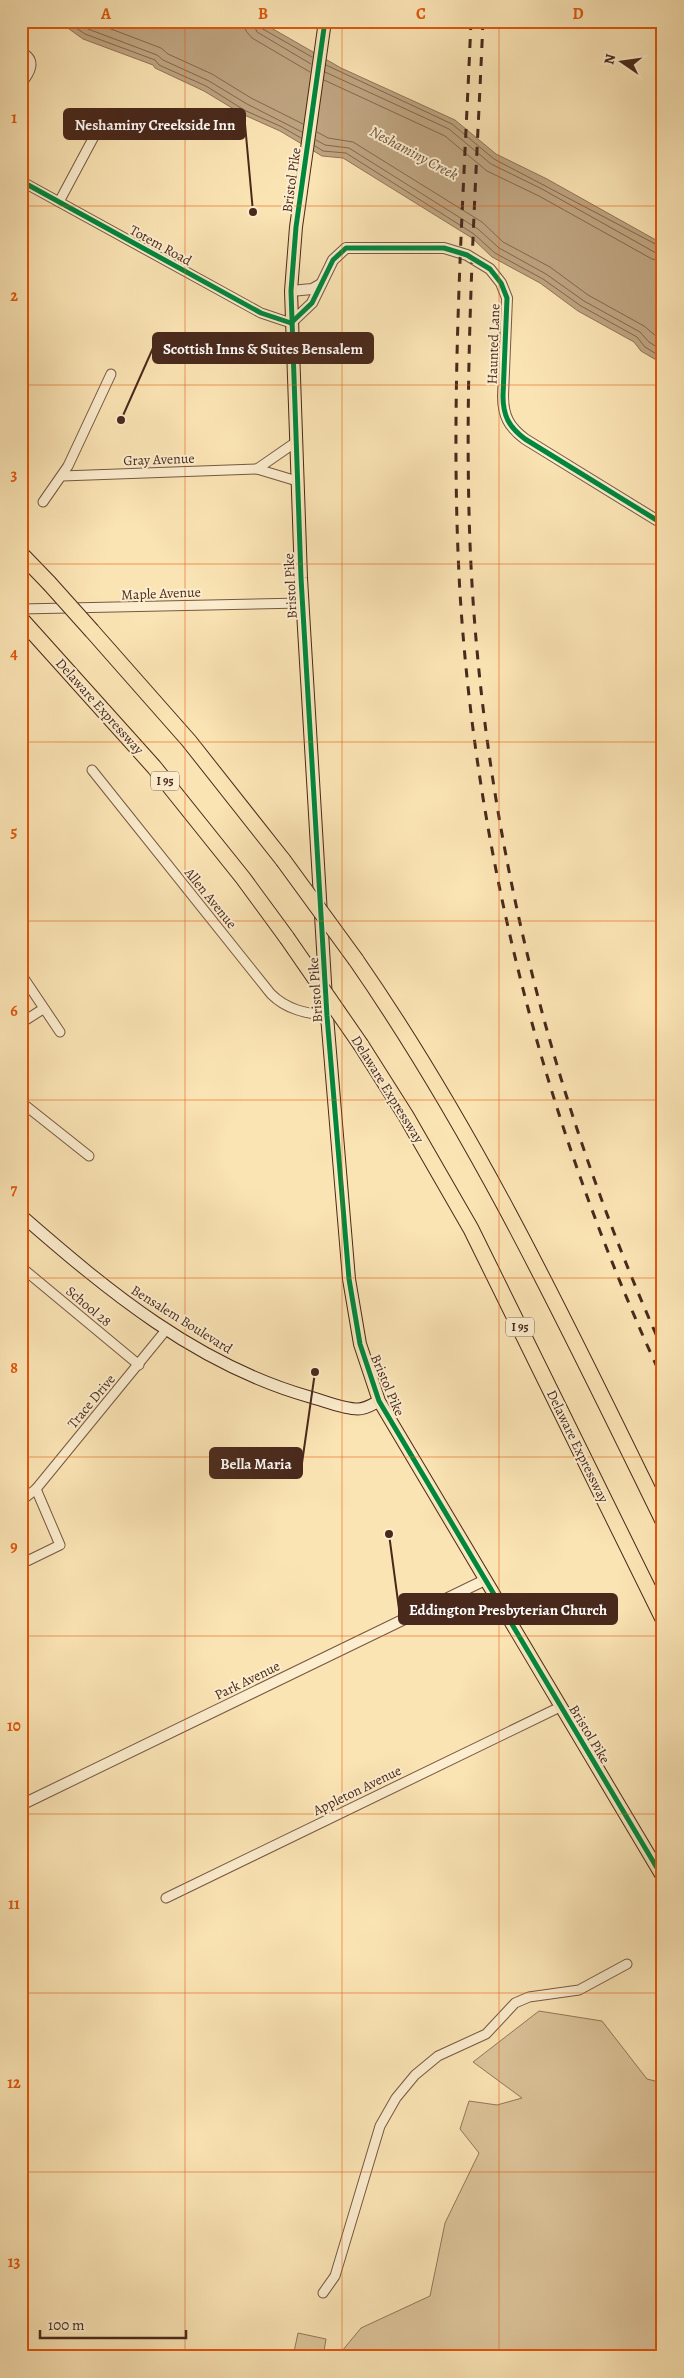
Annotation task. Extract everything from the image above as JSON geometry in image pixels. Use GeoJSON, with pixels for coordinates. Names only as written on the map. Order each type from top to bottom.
{"type":"FeatureCollection","features":[{"type":"Feature","properties":{"kind":"highway"},"geometry":{"type":"LineString","coordinates":[[21,554],[195,748],[283,860],[356,960],[418,1053],[498,1189],[546,1281],[663,1521]]}},
{"type":"Feature","properties":{"kind":"highway","name":"Delaware Expressway"},"geometry":{"type":"LineString","coordinates":[[21,619],[154,767],[243,878],[361,1045],[415,1131],[471,1229],[663,1619]]}},
{"type":"Feature","properties":{"kind":"main road","name":"Bristol Pike"},"geometry":{"type":"LineString","coordinates":[[325,21],[304,170],[291,291],[291,323],[302,603],[327,1016],[353,1307],[363,1357],[379,1401],[663,1878]]}},
{"type":"Feature","properties":{"kind":"main road","name":"Bensalem Boulevard"},"geometry":{"type":"LineString","coordinates":[[21,1214],[112,1292],[166,1330],[217,1360],[258,1379],[298,1393],[357,1409],[379,1401]]}},
{"type":"Feature","properties":{"kind":"street"},"geometry":{"type":"LineString","coordinates":[[21,52],[29,58],[32,65],[28,76],[21,84]]}},
{"type":"Feature","properties":{"kind":"street"},"geometry":{"type":"LineString","coordinates":[[59,202],[105,116]]}},
{"type":"Feature","properties":{"kind":"street","name":"Totem Road"},"geometry":{"type":"LineString","coordinates":[[21,181],[261,313],[291,323]]}},
{"type":"Feature","properties":{"kind":"street","name":"Haunted Lane"},"geometry":{"type":"LineString","coordinates":[[291,323],[312,303],[337,255],[352,247],[444,248],[459,252],[482,264],[501,283],[507,298],[503,396],[504,412],[509,424],[525,439],[663,524]]}},
{"type":"Feature","properties":{"kind":"street"},"geometry":{"type":"LineString","coordinates":[[291,291],[312,289],[321,284]]}},
{"type":"Feature","properties":{"kind":"street"},"geometry":{"type":"LineString","coordinates":[[43,502],[62,476],[111,374]]}},
{"type":"Feature","properties":{"kind":"street"},"geometry":{"type":"LineString","coordinates":[[257,469],[296,442]]}},
{"type":"Feature","properties":{"kind":"street","name":"Gray Avenue"},"geometry":{"type":"LineString","coordinates":[[62,476],[257,469],[297,481]]}},
{"type":"Feature","properties":{"kind":"street","name":"Maple Avenue"},"geometry":{"type":"LineString","coordinates":[[21,610],[302,603]]}},
{"type":"Feature","properties":{"kind":"street","name":"Allen Avenue"},"geometry":{"type":"LineString","coordinates":[[92,770],[271,994],[288,1007],[327,1016]]}},
{"type":"Feature","properties":{"kind":"street"},"geometry":{"type":"LineString","coordinates":[[22,979],[60,1032]]}},
{"type":"Feature","properties":{"kind":"street"},"geometry":{"type":"LineString","coordinates":[[21,1023],[43,1009]]}},
{"type":"Feature","properties":{"kind":"street"},"geometry":{"type":"LineString","coordinates":[[21,1102],[89,1156]]}},
{"type":"Feature","properties":{"kind":"street","name":"School 28"},"geometry":{"type":"LineString","coordinates":[[21,1267],[139,1365]]}},
{"type":"Feature","properties":{"kind":"street","name":"Trace Drive"},"geometry":{"type":"LineString","coordinates":[[36,1489],[166,1330]]}},
{"type":"Feature","properties":{"kind":"street"},"geometry":{"type":"LineString","coordinates":[[21,1501],[36,1489],[60,1545],[21,1564]]}},
{"type":"Feature","properties":{"kind":"street","name":"Park Avenue"},"geometry":{"type":"LineString","coordinates":[[21,1805],[485,1580]]}},
{"type":"Feature","properties":{"kind":"street","name":"Appleton Avenue"},"geometry":{"type":"LineString","coordinates":[[166,1898],[560,1707]]}},
{"type":"Feature","properties":{"kind":"street"},"geometry":{"type":"LineString","coordinates":[[323,2293],[334,2276],[380,2126],[396,2098],[415,2075],[438,2056],[491,2031],[515,2002],[529,1997],[579,1990],[627,1964]]}},
{"type":"Feature","properties":{"kind":"shaded area"},"geometry":{"type":"Polygon","coordinates":[[[539,2011],[602,2021],[647,2079],[663,2083],[663,2357],[337,2357],[361,2328],[430,2296],[445,2223],[479,2153],[460,2129],[469,2101],[497,2105],[522,2098],[473,2062],[539,2011]]]}},
{"type":"Feature","properties":{"kind":"shaded area"},"geometry":{"type":"Polygon","coordinates":[[[298,2333],[326,2339],[323,2357],[294,2352],[298,2333]]]}},
{"type":"Feature","properties":{"kind":"water","name":"Neshaminy Creek"},"geometry":{"type":"Polygon","coordinates":[[[34,21],[259,21],[341,68],[455,120],[496,154],[547,179],[663,244],[663,364],[641,351],[634,342],[578,311],[540,283],[492,257],[472,238],[343,158],[322,156],[280,131],[242,114],[204,91],[155,68],[153,65],[83,39],[65,26],[34,21]]]}},
{"type":"Feature","properties":{"kind":"railway"},"geometry":{"type":"LineString","coordinates":[[471,21],[458,307],[457,522],[460,593],[469,695],[483,796],[501,896],[525,996],[553,1094],[585,1191],[622,1286],[663,1380]]}},
{"type":"Feature","properties":{"kind":"railway"},"geometry":{"type":"LineString","coordinates":[[483,21],[472,266],[468,451],[474,620],[486,728],[502,835],[524,940],[551,1045],[583,1148],[621,1250],[663,1350]]}},
{"type":"Feature","properties":{"kind":"cycle path"},"geometry":{"type":"LineString","coordinates":[[325,21],[296,227],[291,291],[301,578],[327,1016],[349,1279],[360,1344],[379,1401],[663,1878]]}},
{"type":"Feature","properties":{"kind":"cycle path"},"geometry":{"type":"LineString","coordinates":[[21,181],[261,313],[291,323]]}},
{"type":"Feature","properties":{"kind":"cycle path"},"geometry":{"type":"LineString","coordinates":[[291,323],[312,303],[333,260],[346,248],[444,248],[467,255],[490,269],[501,283],[507,298],[503,396],[504,409],[511,425],[525,439],[663,524]]}},
{"type":"Feature","properties":{"kind":"place","name":"Neshaminy Creekside Inn"},"geometry":{"type":"Point","coordinates":[253,212]}},
{"type":"Feature","properties":{"kind":"place","name":"Scottish Inns & Suites Bensalem"},"geometry":{"type":"Point","coordinates":[121,420]}},
{"type":"Feature","properties":{"kind":"place","name":"Bella Maria"},"geometry":{"type":"Point","coordinates":[315,1372]}},
{"type":"Feature","properties":{"kind":"place","name":"Eddington Presbyterian Church"},"geometry":{"type":"Point","coordinates":[389,1534]}}]}
